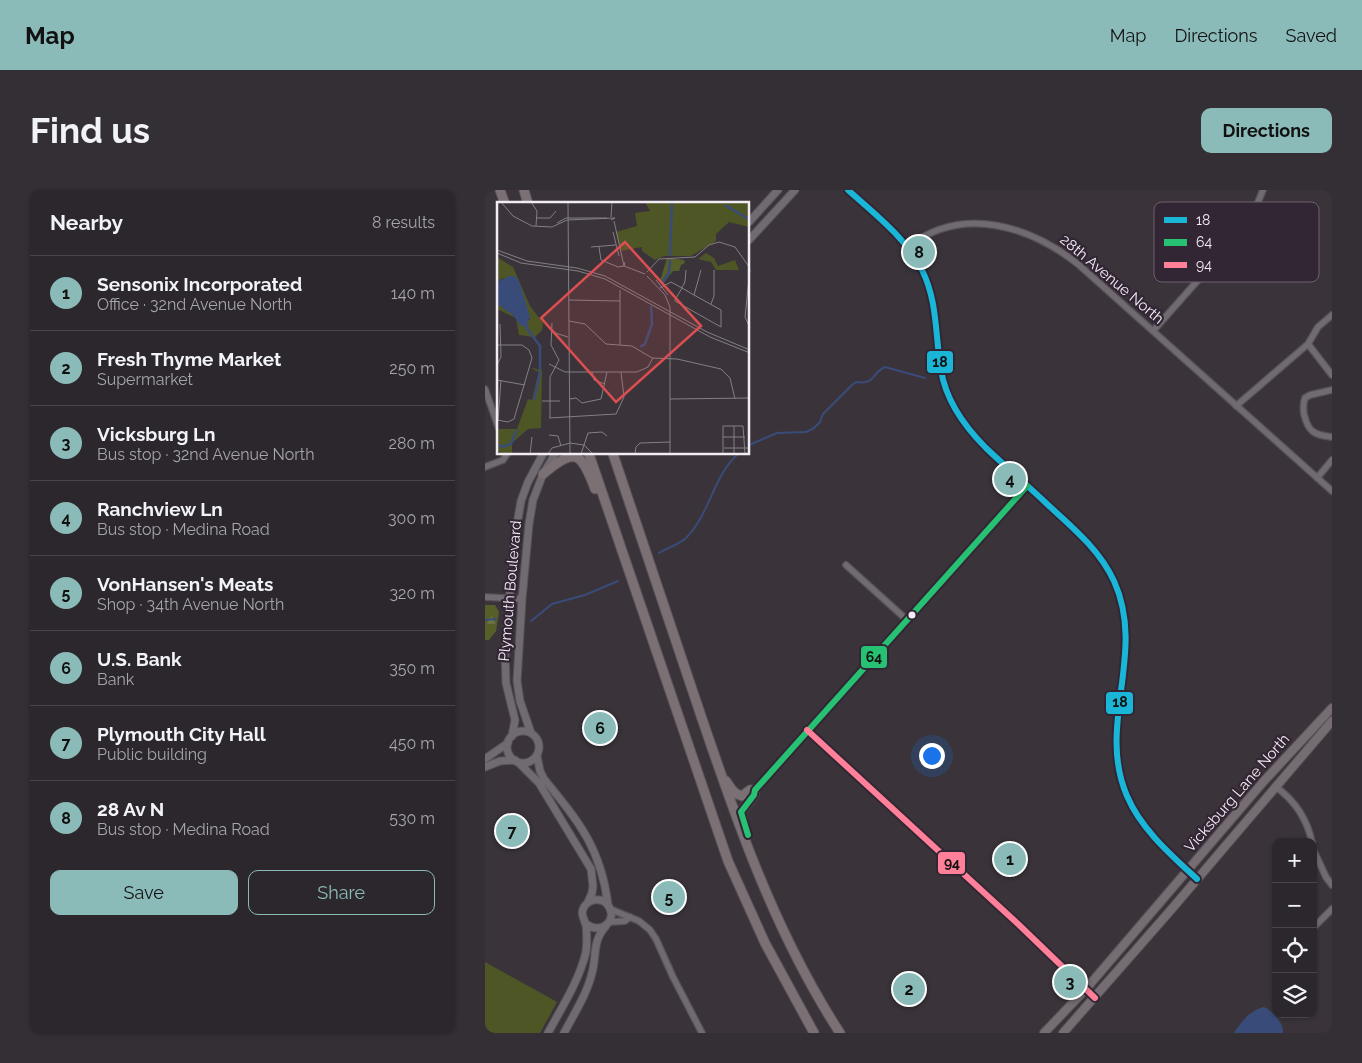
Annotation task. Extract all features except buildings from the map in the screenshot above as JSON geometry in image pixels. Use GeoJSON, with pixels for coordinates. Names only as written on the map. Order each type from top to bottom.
{"type":"FeatureCollection","features":[{"type":"Feature","properties":{"kind":"main road"},"geometry":{"type":"LineString","coordinates":[[500,190],[504,202]]}},
{"type":"Feature","properties":{"kind":"main road"},"geometry":{"type":"LineString","coordinates":[[589,455],[728,861],[765,943],[814,1033]]}},
{"type":"Feature","properties":{"kind":"main road"},"geometry":{"type":"LineString","coordinates":[[613,455],[720,772],[757,872],[806,975],[841,1033]]}},
{"type":"Feature","properties":{"kind":"main road"},"geometry":{"type":"LineString","coordinates":[[543,474],[564,458],[575,457],[582,460],[587,468],[599,501],[613,526]]}},
{"type":"Feature","properties":{"kind":"main road","name":"Vicksburg Lane North"},"geometry":{"type":"LineString","coordinates":[[1044,1033],[1085,990],[1264,781],[1332,708]]}},
{"type":"Feature","properties":{"kind":"main road","name":"Vicksburg Lane North"},"geometry":{"type":"LineString","coordinates":[[1063,1033],[1197,880],[1332,721]]}},
{"type":"Feature","properties":{"kind":"main road"},"geometry":{"type":"LineString","coordinates":[[720,772],[737,795],[742,796],[751,790],[755,790]]}},
{"type":"Feature","properties":{"kind":"main road"},"geometry":{"type":"LineString","coordinates":[[755,790],[743,808],[741,816],[765,877],[770,900]]}},
{"type":"Feature","properties":{"kind":"street"},"geometry":{"type":"LineString","coordinates":[[750,221],[778,190]]}},
{"type":"Feature","properties":{"kind":"street"},"geometry":{"type":"LineString","coordinates":[[750,239],[795,190]]}},
{"type":"Feature","properties":{"kind":"street"},"geometry":{"type":"LineString","coordinates":[[848,190],[891,228],[908,247],[922,270],[929,286],[936,321],[941,371],[953,406],[973,435],[1093,547],[1113,580],[1122,605],[1126,638],[1115,739],[1120,778],[1127,797],[1142,822],[1197,880]]}},
{"type":"Feature","properties":{"kind":"street"},"geometry":{"type":"LineString","coordinates":[[1258,202],[1263,190]]}},
{"type":"Feature","properties":{"kind":"street","name":"28th Avenue North"},"geometry":{"type":"LineString","coordinates":[[908,247],[932,232],[963,224],[997,226],[1015,230],[1041,240],[1065,254],[1332,491]]}},
{"type":"Feature","properties":{"kind":"street"},"geometry":{"type":"LineString","coordinates":[[1153,331],[1196,282]]}},
{"type":"Feature","properties":{"kind":"street"},"geometry":{"type":"LineString","coordinates":[[1236,406],[1309,344],[1318,327],[1332,315]]}},
{"type":"Feature","properties":{"kind":"street"},"geometry":{"type":"LineString","coordinates":[[1309,344],[1332,375]]}},
{"type":"Feature","properties":{"kind":"street"},"geometry":{"type":"LineString","coordinates":[[485,389],[497,423]]}},
{"type":"Feature","properties":{"kind":"street"},"geometry":{"type":"LineString","coordinates":[[1332,390],[1309,394],[1305,398],[1303,408],[1310,430],[1321,436],[1332,437]]}},
{"type":"Feature","properties":{"kind":"street","name":"Plymouth Boulevard"},"geometry":{"type":"LineString","coordinates":[[512,736],[515,720],[505,675],[508,598],[515,530],[528,482],[542,455]]}},
{"type":"Feature","properties":{"kind":"street","name":"Plymouth Boulevard"},"geometry":{"type":"LineString","coordinates":[[531,733],[520,702],[517,681],[522,599],[529,524],[536,492],[543,474],[554,455]]}},
{"type":"Feature","properties":{"kind":"street"},"geometry":{"type":"LineString","coordinates":[[485,467],[500,462],[506,456]]}},
{"type":"Feature","properties":{"kind":"street"},"geometry":{"type":"LineString","coordinates":[[1317,478],[1332,460]]}},
{"type":"Feature","properties":{"kind":"street"},"geometry":{"type":"LineString","coordinates":[[755,790],[1027,486]]}},
{"type":"Feature","properties":{"kind":"street"},"geometry":{"type":"LineString","coordinates":[[846,565],[907,620]]}},
{"type":"Feature","properties":{"kind":"street"},"geometry":{"type":"LineString","coordinates":[[485,597],[522,599]]}},
{"type":"Feature","properties":{"kind":"street"},"geometry":{"type":"LineString","coordinates":[[807,730],[1017,923],[1095,998]]}},
{"type":"Feature","properties":{"kind":"street"},"geometry":{"type":"LineString","coordinates":[[485,759],[508,743],[512,736],[521,731],[531,733],[539,744],[537,756],[544,779],[577,819],[592,844],[600,868],[611,913],[607,924],[596,939],[594,965],[589,982],[564,1033]]}},
{"type":"Feature","properties":{"kind":"street"},"geometry":{"type":"LineString","coordinates":[[508,743],[509,753],[539,783],[591,869],[592,893],[582,912],[585,923],[586,950],[583,963],[548,1033]]}},
{"type":"Feature","properties":{"kind":"street"},"geometry":{"type":"LineString","coordinates":[[485,767],[500,761],[529,762],[537,756]]}},
{"type":"Feature","properties":{"kind":"street"},"geometry":{"type":"LineString","coordinates":[[1275,787],[1296,806],[1311,838]]}},
{"type":"Feature","properties":{"kind":"street"},"geometry":{"type":"LineString","coordinates":[[1317,858],[1332,885]]}},
{"type":"Feature","properties":{"kind":"street"},"geometry":{"type":"LineString","coordinates":[[587,903],[591,900],[600,900],[609,907],[645,925],[656,938],[673,977],[702,1033]]}},
{"type":"Feature","properties":{"kind":"street"},"geometry":{"type":"LineString","coordinates":[[1317,924],[1332,909]]}},
{"type":"Feature","properties":{"kind":"street"},"geometry":{"type":"LineString","coordinates":[[585,923],[593,928],[602,928],[607,924],[625,921],[630,917]]}},
{"type":"Feature","properties":{"kind":"green space"},"geometry":{"type":"Polygon","coordinates":[[[485,605],[495,605],[499,612],[496,631],[489,640],[485,640],[485,605]]]}},
{"type":"Feature","properties":{"kind":"green space"},"geometry":{"type":"Polygon","coordinates":[[[485,962],[557,1002],[540,1033],[485,1033],[485,962]]]}},
{"type":"Feature","properties":{"kind":"water"},"geometry":{"type":"Polygon","coordinates":[[[1264,1007],[1271,1011],[1272,1018],[1277,1018],[1282,1025],[1283,1033],[1234,1033],[1250,1014],[1264,1007]]]}},
{"type":"Feature","properties":{"kind":"waterway"},"geometry":{"type":"LineString","coordinates":[[750,445],[777,433],[806,432],[814,428],[820,422],[823,414],[852,385],[856,382],[867,382],[885,367],[925,378]]}},
{"type":"Feature","properties":{"kind":"waterway"},"geometry":{"type":"LineString","coordinates":[[659,553],[686,538],[694,528],[701,518],[723,473],[737,455]]}},
{"type":"Feature","properties":{"kind":"waterway"},"geometry":{"type":"LineString","coordinates":[[531,621],[552,604],[585,595],[618,581]]}},
{"type":"Feature","properties":{"kind":"waterway"},"geometry":{"type":"LineString","coordinates":[[485,620],[496,619]]}},
{"type":"Feature","properties":{"kind":"transit line","name":"18"},"geometry":{"type":"LineString","coordinates":[[848,190],[879,217],[898,237],[922,270],[931,294],[943,381],[952,403],[963,422],[986,448],[1084,539],[1108,569],[1123,608],[1126,635],[1118,716],[1119,769],[1127,796],[1140,820],[1157,841],[1197,879]]}},
{"type":"Feature","properties":{"kind":"transit line","name":"64"},"geometry":{"type":"LineString","coordinates":[[748,835],[741,812],[754,795],[755,790],[1027,486]]}},
{"type":"Feature","properties":{"kind":"transit line","name":"94"},"geometry":{"type":"LineString","coordinates":[[807,730],[1017,923],[1095,998]]}},
{"type":"Feature","properties":{"kind":"place","name":"28 Av N"},"geometry":{"type":"Point","coordinates":[919,252]}},
{"type":"Feature","properties":{"kind":"place","name":"Ranchview Ln"},"geometry":{"type":"Point","coordinates":[1010,479]}},
{"type":"Feature","properties":{"kind":"place","name":"U.S. Bank"},"geometry":{"type":"Point","coordinates":[600,728]}},
{"type":"Feature","properties":{"kind":"place","name":"Plymouth City Hall"},"geometry":{"type":"Point","coordinates":[512,831]}},
{"type":"Feature","properties":{"kind":"place","name":"Sensonix Incorporated"},"geometry":{"type":"Point","coordinates":[1010,859]}},
{"type":"Feature","properties":{"kind":"place","name":"VonHansen's Meats"},"geometry":{"type":"Point","coordinates":[669,897]}},
{"type":"Feature","properties":{"kind":"place","name":"Vicksburg Ln"},"geometry":{"type":"Point","coordinates":[1070,982]}},
{"type":"Feature","properties":{"kind":"place","name":"Fresh Thyme Market"},"geometry":{"type":"Point","coordinates":[909,989]}}]}
